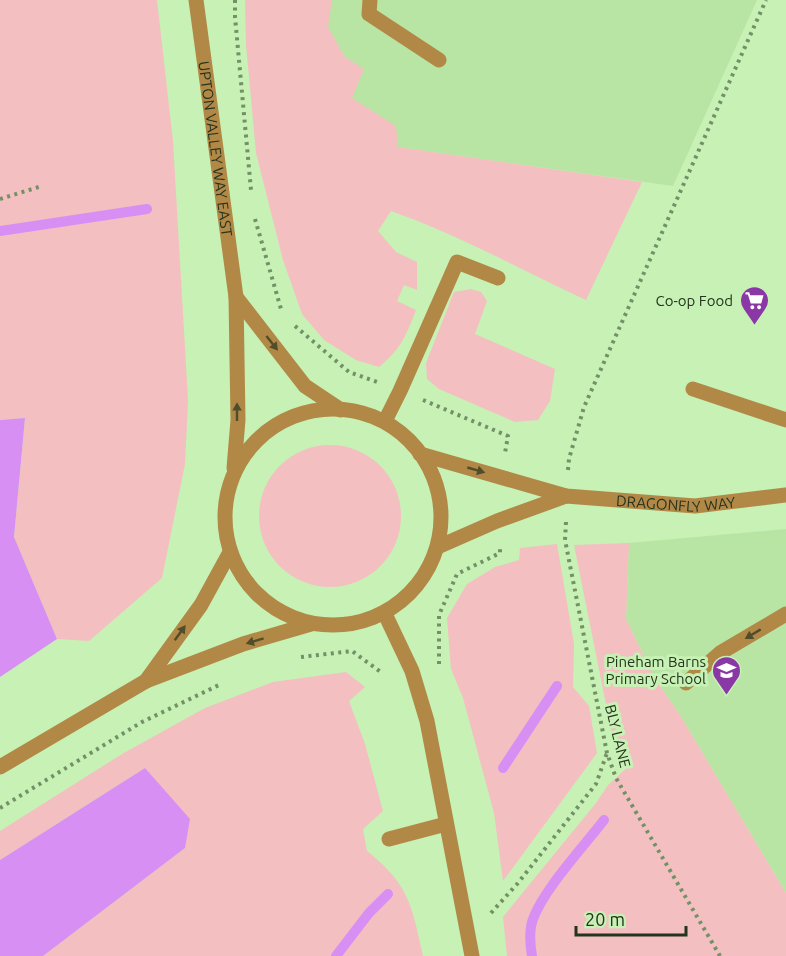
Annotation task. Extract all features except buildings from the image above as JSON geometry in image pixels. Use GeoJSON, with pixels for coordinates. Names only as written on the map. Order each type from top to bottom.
{"type":"FeatureCollection","features":[{"type":"Feature","properties":{"kind":"street","name":"UPTON VALLEY WAY EAST"},"geometry":{"type":"LineString","coordinates":[[196,0],[236,297],[237,420],[233,470],[226,500],[225,527],[230,552],[248,586],[276,610],[311,624]]}},
{"type":"Feature","properties":{"kind":"street"},"geometry":{"type":"LineString","coordinates":[[370,0],[369,14],[439,60]]}},
{"type":"Feature","properties":{"kind":"street"},"geometry":{"type":"LineString","coordinates":[[384,421],[400,391],[457,262],[498,278]]}},
{"type":"Feature","properties":{"kind":"street"},"geometry":{"type":"LineString","coordinates":[[236,297],[305,386],[341,410]]}},
{"type":"Feature","properties":{"kind":"street"},"geometry":{"type":"LineString","coordinates":[[693,389],[786,420]]}},
{"type":"Feature","properties":{"kind":"street"},"geometry":{"type":"LineString","coordinates":[[0,767],[146,681],[243,644],[311,624],[333,626],[360,622],[385,614],[403,601],[427,573],[440,546],[442,515],[435,480],[420,454],[409,441],[384,421],[362,412],[315,410],[288,418],[262,435],[246,451],[233,470]]}},
{"type":"Feature","properties":{"kind":"street","name":"DRAGONFLY WAY"},"geometry":{"type":"LineString","coordinates":[[420,454],[566,496],[695,506],[786,495]]}},
{"type":"Feature","properties":{"kind":"street","name":"DRAGONFLY WAY"},"geometry":{"type":"LineString","coordinates":[[440,546],[497,521],[566,496]]}},
{"type":"Feature","properties":{"kind":"street"},"geometry":{"type":"LineString","coordinates":[[146,681],[201,605],[230,552]]}},
{"type":"Feature","properties":{"kind":"street"},"geometry":{"type":"LineString","coordinates":[[385,614],[412,671],[427,721],[472,956]]}},
{"type":"Feature","properties":{"kind":"street"},"geometry":{"type":"LineString","coordinates":[[686,683],[720,653],[786,614]]}},
{"type":"Feature","properties":{"kind":"street"},"geometry":{"type":"LineString","coordinates":[[389,839],[446,824]]}},
{"type":"Feature","properties":{"kind":"path"},"geometry":{"type":"LineString","coordinates":[[235,0],[251,191]]}},
{"type":"Feature","properties":{"kind":"path","name":"BLY LANE"},"geometry":{"type":"LineString","coordinates":[[720,956],[616,778],[607,753],[565,540],[566,496],[569,459],[584,407],[766,0]]}},
{"type":"Feature","properties":{"kind":"path"},"geometry":{"type":"LineString","coordinates":[[0,199],[42,186]]}},
{"type":"Feature","properties":{"kind":"path"},"geometry":{"type":"LineString","coordinates":[[254,215],[283,316]]}},
{"type":"Feature","properties":{"kind":"path"},"geometry":{"type":"LineString","coordinates":[[292,323],[349,372],[508,436],[500,477]]}},
{"type":"Feature","properties":{"kind":"path"},"geometry":{"type":"LineString","coordinates":[[293,658],[352,651],[386,676],[439,664],[439,615],[457,574],[500,554],[497,521]]}},
{"type":"Feature","properties":{"kind":"path"},"geometry":{"type":"LineString","coordinates":[[0,808],[142,722],[227,681]]}},
{"type":"Feature","properties":{"kind":"path"},"geometry":{"type":"LineString","coordinates":[[470,937],[518,883],[596,784],[607,753]]}},
{"type":"Feature","properties":{"kind":"shaded area"},"geometry":{"type":"Polygon","coordinates":[[[0,0],[157,0],[173,141],[188,400],[185,464],[162,578],[89,641],[57,639],[14,537],[25,418],[0,420],[0,0]]]}},
{"type":"Feature","properties":{"kind":"shaded area"},"geometry":{"type":"Polygon","coordinates":[[[245,0],[332,0],[328,27],[345,57],[364,69],[352,98],[396,126],[398,147],[642,182],[586,300],[465,242],[391,211],[378,231],[396,252],[417,262],[417,290],[404,285],[397,301],[416,310],[406,335],[393,354],[379,367],[356,360],[324,340],[302,314],[283,260],[256,153],[246,45],[245,0]]]}},
{"type":"Feature","properties":{"kind":"shaded area"},"geometry":{"type":"Polygon","coordinates":[[[281,0],[757,0],[673,186],[397,147],[298,136],[281,0]]]}},
{"type":"Feature","properties":{"kind":"shaded area"},"geometry":{"type":"Polygon","coordinates":[[[471,289],[481,292],[487,301],[475,334],[555,369],[550,401],[538,420],[515,422],[439,389],[427,379],[426,363],[454,292],[471,289]]]}},
{"type":"Feature","properties":{"kind":"shaded area"},"geometry":{"type":"Polygon","coordinates":[[[25,418],[14,537],[57,639],[0,677],[0,420],[25,418]]]}},
{"type":"Feature","properties":{"kind":"shaded area"},"geometry":{"type":"Polygon","coordinates":[[[330,445],[357,450],[380,466],[396,489],[401,516],[396,543],[380,566],[357,582],[330,587],[303,582],[280,566],[264,543],[259,516],[264,489],[280,466],[303,450],[330,445]]]}},
{"type":"Feature","properties":{"kind":"shaded area","name":"Pineham Barns Primary School"},"geometry":{"type":"Polygon","coordinates":[[[786,529],[786,893],[680,715],[654,677],[626,619],[629,543],[786,529]]]}},
{"type":"Feature","properties":{"kind":"shaded area"},"geometry":{"type":"Polygon","coordinates":[[[629,543],[626,619],[654,677],[680,715],[786,893],[786,956],[507,956],[503,917],[596,803],[608,785],[629,766],[616,754],[574,545],[629,543]]]}},
{"type":"Feature","properties":{"kind":"shaded area"},"geometry":{"type":"Polygon","coordinates":[[[557,544],[574,644],[573,687],[589,706],[597,753],[503,881],[494,813],[463,698],[451,669],[447,618],[467,584],[495,567],[519,560],[520,548],[557,544]]]}},
{"type":"Feature","properties":{"kind":"shaded area"},"geometry":{"type":"Polygon","coordinates":[[[346,672],[365,687],[349,701],[365,744],[383,811],[363,829],[367,851],[392,874],[407,897],[416,923],[423,956],[43,956],[185,848],[145,768],[0,860],[0,831],[122,754],[205,708],[273,682],[346,672]]]}},
{"type":"Feature","properties":{"kind":"shaded area"},"geometry":{"type":"Polygon","coordinates":[[[145,768],[190,819],[185,848],[43,956],[0,956],[0,860],[145,768]]]}},
{"type":"Feature","properties":{"kind":"waterway"},"geometry":{"type":"LineString","coordinates":[[0,231],[147,209]]}},
{"type":"Feature","properties":{"kind":"waterway"},"geometry":{"type":"LineString","coordinates":[[503,768],[557,686]]}},
{"type":"Feature","properties":{"kind":"waterway"},"geometry":{"type":"LineString","coordinates":[[532,956],[531,928],[538,907],[555,881],[604,820]]}},
{"type":"Feature","properties":{"kind":"waterway"},"geometry":{"type":"LineString","coordinates":[[336,956],[369,913],[388,894]]}},
{"type":"Feature","properties":{"kind":"place","name":"Co-op Food"},"geometry":{"type":"Point","coordinates":[754,326]}},
{"type":"Feature","properties":{"kind":"place","name":"Pineham Barns Primary School"},"geometry":{"type":"Point","coordinates":[727,696]}}]}
